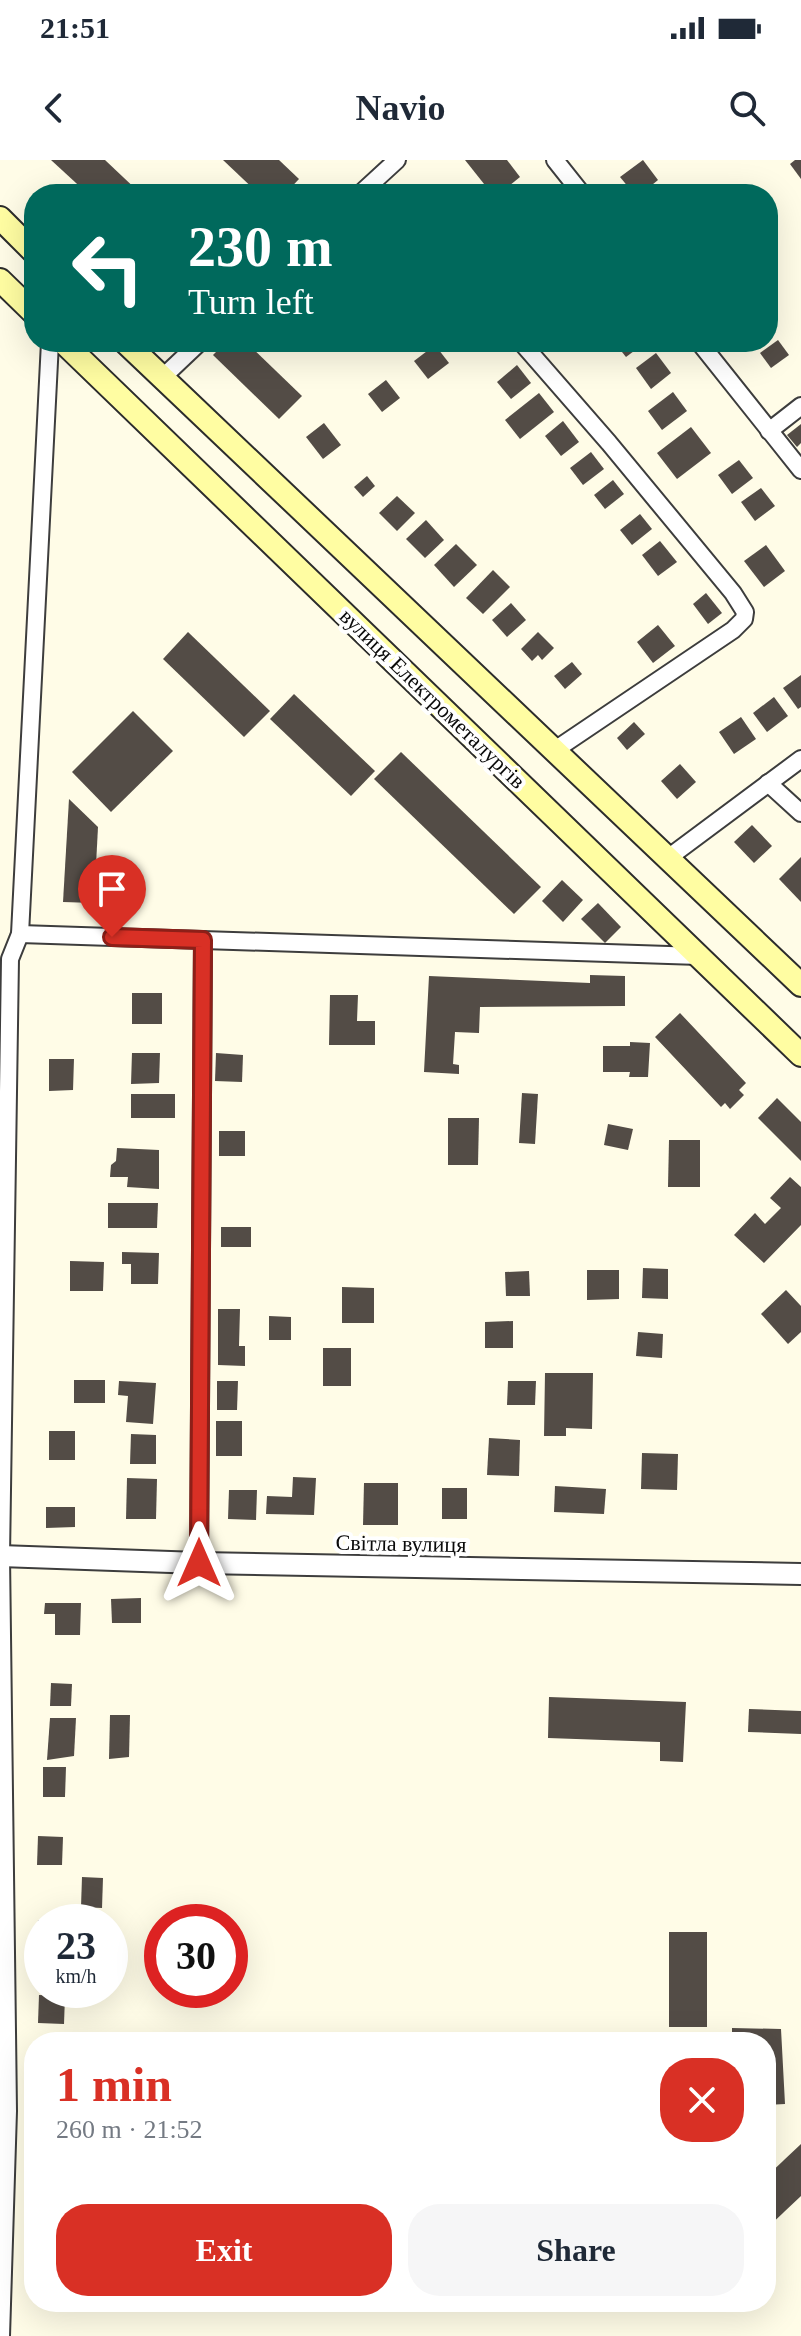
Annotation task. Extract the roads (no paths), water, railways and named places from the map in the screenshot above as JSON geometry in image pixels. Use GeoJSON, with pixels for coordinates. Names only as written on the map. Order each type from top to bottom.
{"type":"FeatureCollection","features":[{"type":"Feature","properties":{"kind":"main road"},"geometry":{"type":"LineString","coordinates":[[0,218],[24,242]]}},
{"type":"Feature","properties":{"kind":"main road"},"geometry":{"type":"LineString","coordinates":[[0,280],[24,303]]}},
{"type":"Feature","properties":{"kind":"main road","name":"вулиця Електрометалургів"},"geometry":{"type":"LineString","coordinates":[[73,352],[801,1055]]}},
{"type":"Feature","properties":{"kind":"main road","name":"вулиця Електрометалургів"},"geometry":{"type":"LineString","coordinates":[[135,352],[801,985]]}},
{"type":"Feature","properties":{"kind":"street"},"geometry":{"type":"LineString","coordinates":[[372,184],[397,160]]}},
{"type":"Feature","properties":{"kind":"street"},"geometry":{"type":"LineString","coordinates":[[555,160],[574,184]]}},
{"type":"Feature","properties":{"kind":"street"},"geometry":{"type":"LineString","coordinates":[[1,2336],[4,2111],[1,1556],[10,959],[20,934],[49,352]]}},
{"type":"Feature","properties":{"kind":"street"},"geometry":{"type":"LineString","coordinates":[[162,378],[189,352]]}},
{"type":"Feature","properties":{"kind":"street"},"geometry":{"type":"LineString","coordinates":[[530,352],[609,443],[733,593],[745,612],[744,619],[733,630],[555,750]]}},
{"type":"Feature","properties":{"kind":"street"},"geometry":{"type":"LineString","coordinates":[[707,352],[801,470]]}},
{"type":"Feature","properties":{"kind":"street"},"geometry":{"type":"LineString","coordinates":[[769,431],[801,406]]}},
{"type":"Feature","properties":{"kind":"street"},"geometry":{"type":"LineString","coordinates":[[668,858],[801,759]]}},
{"type":"Feature","properties":{"kind":"street"},"geometry":{"type":"LineString","coordinates":[[768,783],[801,813]]}},
{"type":"Feature","properties":{"kind":"street"},"geometry":{"type":"LineString","coordinates":[[20,934],[699,956]]}},
{"type":"Feature","properties":{"kind":"street"},"geometry":{"type":"LineString","coordinates":[[199,1563],[203,940]]}},
{"type":"Feature","properties":{"kind":"street","name":"Світла вулиця"},"geometry":{"type":"LineString","coordinates":[[1,1556],[199,1563],[801,1574]]}}]}
